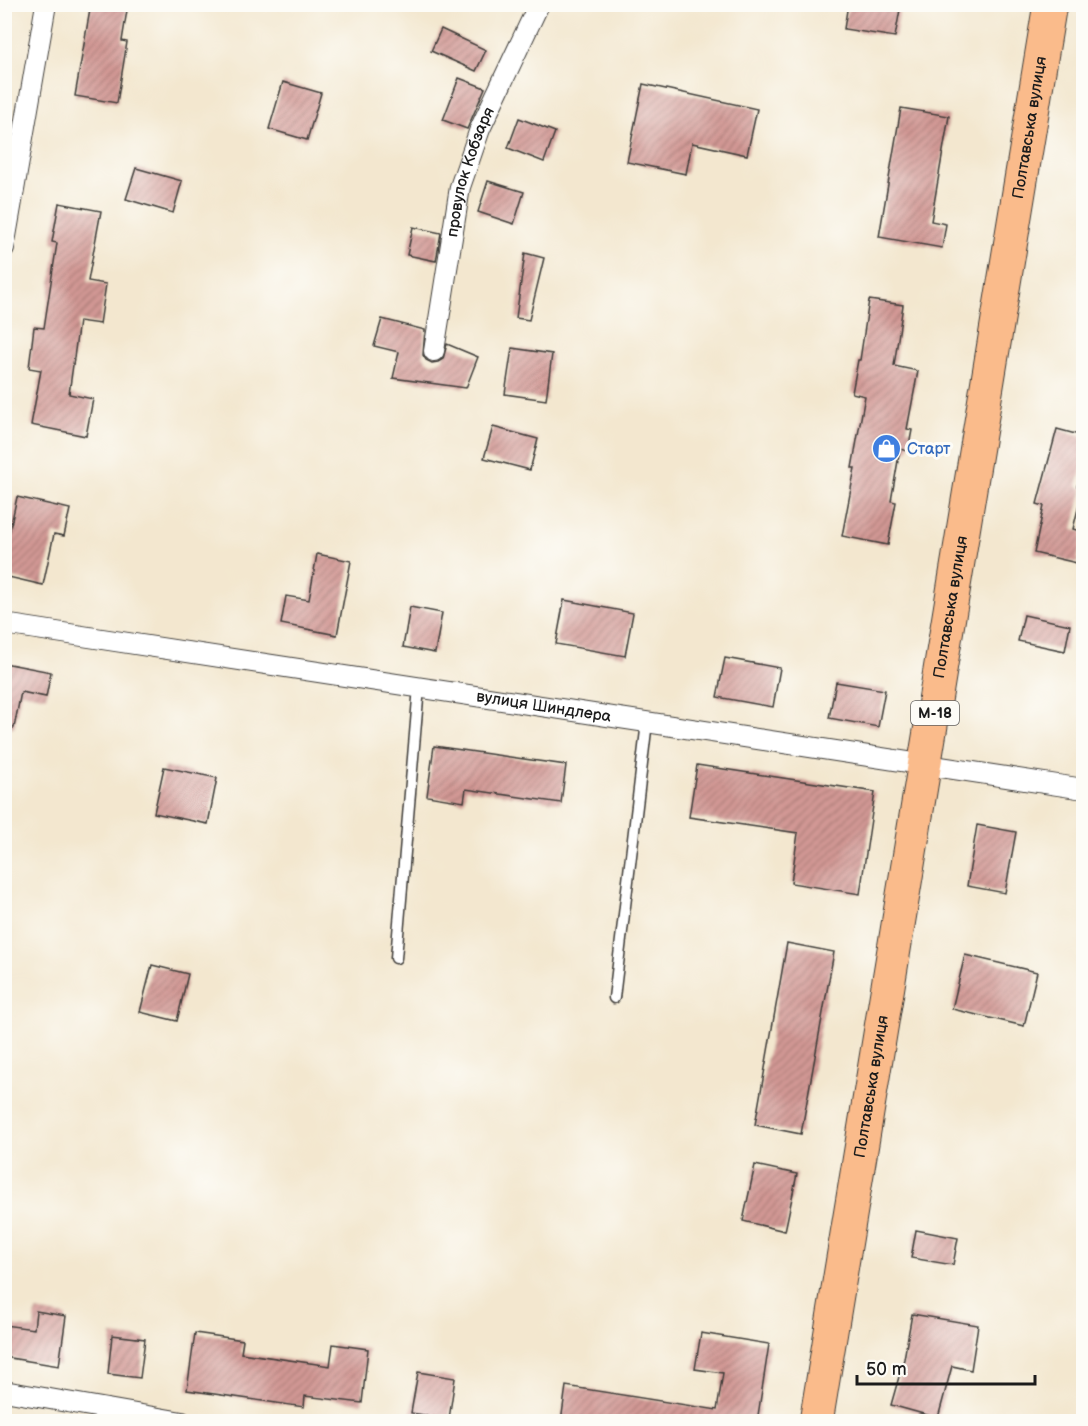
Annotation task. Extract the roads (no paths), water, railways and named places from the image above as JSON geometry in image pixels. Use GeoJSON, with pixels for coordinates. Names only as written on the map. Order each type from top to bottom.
{"type":"FeatureCollection","features":[{"type":"Feature","properties":{"kind":"highway","name":"Полтавська вулиця"},"geometry":{"type":"LineString","coordinates":[[816,1422],[1050,4]]}},
{"type":"Feature","properties":{"kind":"street"},"geometry":{"type":"LineString","coordinates":[[4,248],[46,4]]}},
{"type":"Feature","properties":{"kind":"street","name":"провулок Кобзаря"},"geometry":{"type":"LineString","coordinates":[[434,351],[460,187],[480,129],[539,4]]}},
{"type":"Feature","properties":{"kind":"street","name":"вулиця Шиндлера"},"geometry":{"type":"LineString","coordinates":[[4,624],[1083,789]]}},
{"type":"Feature","properties":{"kind":"street"},"geometry":{"type":"LineString","coordinates":[[4,1392],[182,1422]]}},
{"type":"Feature","properties":{"kind":"lane"},"geometry":{"type":"LineString","coordinates":[[396,958],[419,687]]}},
{"type":"Feature","properties":{"kind":"lane"},"geometry":{"type":"LineString","coordinates":[[614,998],[647,722]]}},
{"type":"Feature","properties":{"kind":"place","name":"Старт"},"geometry":{"type":"Point","coordinates":[886,449]}}]}
